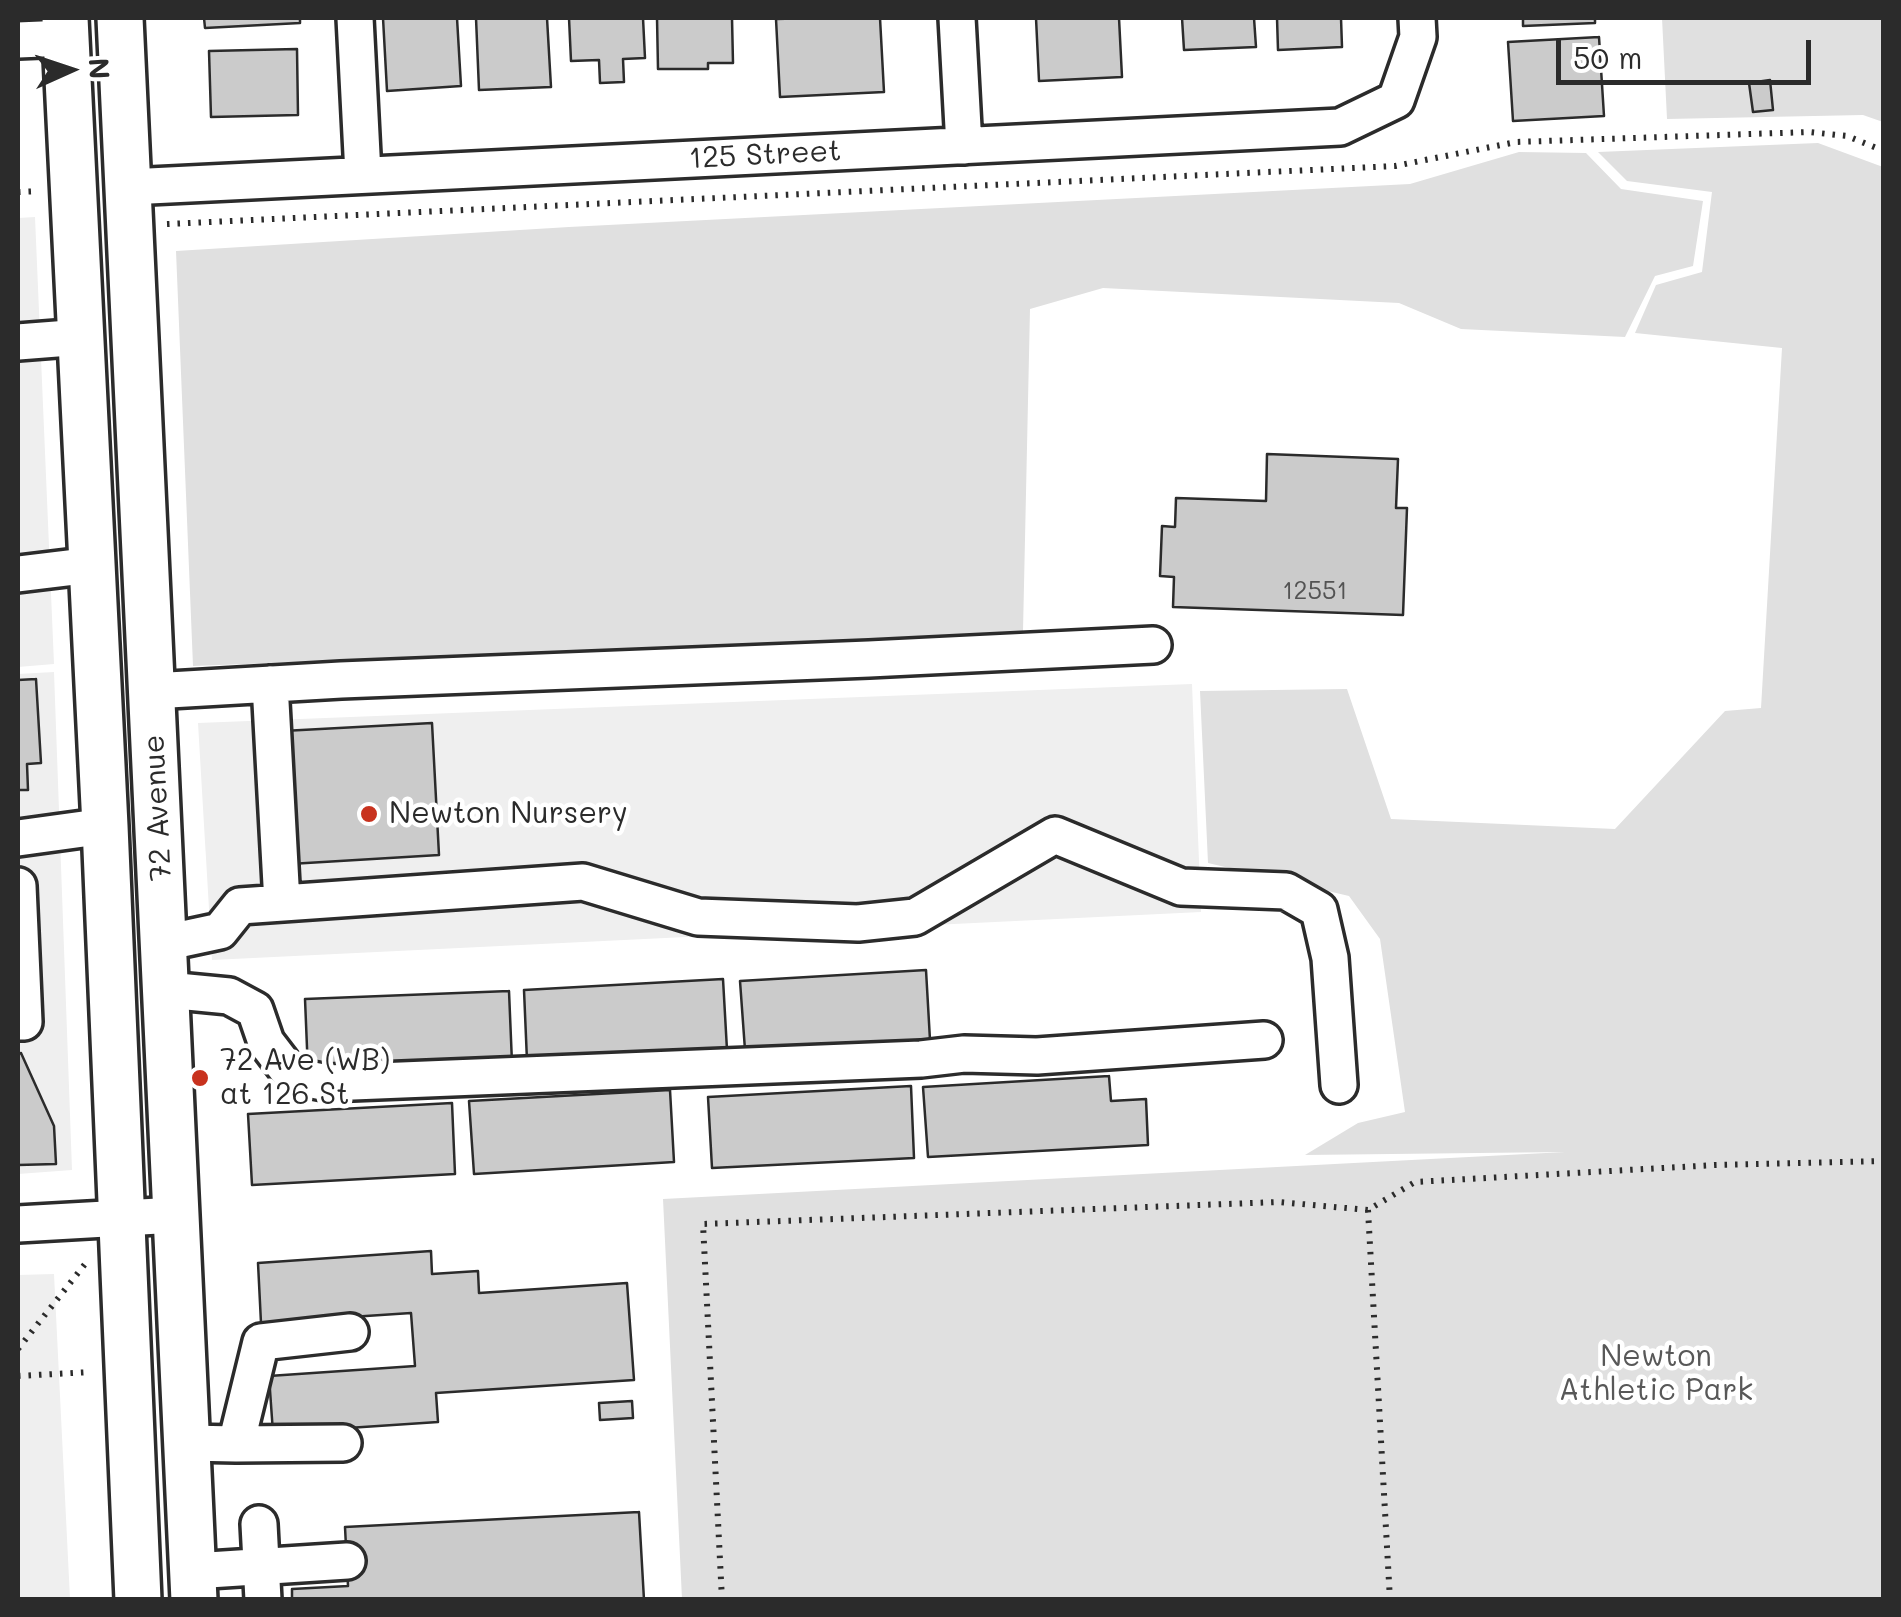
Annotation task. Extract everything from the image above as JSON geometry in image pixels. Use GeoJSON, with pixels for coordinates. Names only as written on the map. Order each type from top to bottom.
{"type":"FeatureCollection","features":[{"type":"Feature","properties":{"kind":"main road","name":"72 Avenue"},"geometry":{"type":"LineString","coordinates":[[120,18],[193,1586]]}},
{"type":"Feature","properties":{"kind":"main road","name":"72 Avenue"},"geometry":{"type":"LineString","coordinates":[[65,28],[138,1600]]}},
{"type":"Feature","properties":{"kind":"street"},"geometry":{"type":"LineString","coordinates":[[355,18],[363,174]]}},
{"type":"Feature","properties":{"kind":"street"},"geometry":{"type":"LineString","coordinates":[[958,18],[964,146]]}},
{"type":"Feature","properties":{"kind":"street","name":"125 Street"},"geometry":{"type":"LineString","coordinates":[[129,186],[1340,127],[1396,100],[1418,38],[1417,18]]}},
{"type":"Feature","properties":{"kind":"street"},"geometry":{"type":"LineString","coordinates":[[18,40],[65,28]]}},
{"type":"Feature","properties":{"kind":"street"},"geometry":{"type":"LineString","coordinates":[[18,342],[82,338]]}},
{"type":"Feature","properties":{"kind":"street"},"geometry":{"type":"LineString","coordinates":[[18,574],[92,566]]}},
{"type":"Feature","properties":{"kind":"street"},"geometry":{"type":"LineString","coordinates":[[152,691],[1153,645]]}},
{"type":"Feature","properties":{"kind":"street"},"geometry":{"type":"LineString","coordinates":[[270,684],[282,903]]}},
{"type":"Feature","properties":{"kind":"street"},"geometry":{"type":"LineString","coordinates":[[18,838],[105,826]]}},
{"type":"Feature","properties":{"kind":"street"},"geometry":{"type":"LineString","coordinates":[[164,943],[220,931],[240,906],[582,882],[698,918],[858,923],[915,917],[1056,836],[1181,887],[1286,891],[1319,910],[1330,958],[1339,1085]]}},
{"type":"Feature","properties":{"kind":"street"},"geometry":{"type":"LineString","coordinates":[[18,886],[24,1022],[18,1022]]}},
{"type":"Feature","properties":{"kind":"street"},"geometry":{"type":"LineString","coordinates":[[167,990],[230,996],[254,1010],[266,1042],[292,1076],[328,1083],[921,1059],[964,1054],[1038,1056],[1264,1040]]}},
{"type":"Feature","properties":{"kind":"street"},"geometry":{"type":"LineString","coordinates":[[18,1224],[176,1214]]}},
{"type":"Feature","properties":{"kind":"street"},"geometry":{"type":"LineString","coordinates":[[236,1444],[261,1342],[350,1332]]}},
{"type":"Feature","properties":{"kind":"street"},"geometry":{"type":"LineString","coordinates":[[186,1442],[343,1443]]}},
{"type":"Feature","properties":{"kind":"street"},"geometry":{"type":"LineString","coordinates":[[260,1524],[262,1583]]}},
{"type":"Feature","properties":{"kind":"street"},"geometry":{"type":"LineString","coordinates":[[193,1586],[262,1583],[347,1561]]}},
{"type":"Feature","properties":{"kind":"path"},"geometry":{"type":"LineString","coordinates":[[722,1600],[703,1224],[1279,1202],[1368,1210],[1415,1182],[1716,1165],[1884,1162]]}},
{"type":"Feature","properties":{"kind":"path"},"geometry":{"type":"LineString","coordinates":[[1368,1210],[1390,1600]]}},
{"type":"Feature","properties":{"kind":"path"},"geometry":{"type":"LineString","coordinates":[[18,1349],[85,1264]]}},
{"type":"Feature","properties":{"kind":"path"},"geometry":{"type":"LineString","coordinates":[[18,1376],[92,1372]]}},
{"type":"Feature","properties":{"kind":"shaded area"},"geometry":{"type":"Polygon","coordinates":[[[35,217],[54,664],[18,667],[18,218],[35,217]]]}},
{"type":"Feature","properties":{"kind":"shaded area"},"geometry":{"type":"Polygon","coordinates":[[[54,672],[72,1170],[18,1174],[18,674],[54,672]]]}},
{"type":"Feature","properties":{"kind":"shaded area"},"geometry":{"type":"Polygon","coordinates":[[[1192,684],[1201,912],[212,960],[198,723],[1192,684]]]}},
{"type":"Feature","properties":{"kind":"shaded area"},"geometry":{"type":"Polygon","coordinates":[[[54,1274],[70,1599],[18,1599],[18,1275],[54,1274]]]}},
{"type":"Feature","properties":{"kind":"green space"},"geometry":{"type":"Polygon","coordinates":[[[1662,18],[1883,18],[1883,122],[1863,115],[1667,119],[1662,18]]]}},
{"type":"Feature","properties":{"kind":"green space","name":"Newton Athletic Park"},"geometry":{"type":"Polygon","coordinates":[[[1818,143],[1883,167],[1883,1599],[682,1599],[663,1199],[1565,1152],[1305,1155],[1358,1123],[1405,1112],[1380,939],[1349,896],[1208,863],[1200,691],[1347,689],[1391,819],[1615,829],[1725,711],[1761,708],[1782,348],[1635,333],[1656,285],[1702,272],[1712,192],[1627,181],[1598,152],[1818,143]]]}},
{"type":"Feature","properties":{"kind":"green space"},"geometry":{"type":"Polygon","coordinates":[[[1519,152],[1586,153],[1621,189],[1703,201],[1693,266],[1655,276],[1625,337],[1461,329],[1399,303],[1103,288],[1030,309],[1023,631],[193,666],[176,251],[1410,184],[1519,152]]]}},
{"type":"Feature","properties":{"kind":"building"},"geometry":{"type":"Polygon","coordinates":[[[204,18],[300,18],[300,23],[205,28],[204,18]]]}},
{"type":"Feature","properties":{"kind":"building"},"geometry":{"type":"Polygon","coordinates":[[[383,18],[457,18],[461,86],[387,91],[383,18]]]}},
{"type":"Feature","properties":{"kind":"building"},"geometry":{"type":"Polygon","coordinates":[[[476,18],[547,18],[551,87],[479,90],[476,18]]]}},
{"type":"Feature","properties":{"kind":"building"},"geometry":{"type":"Polygon","coordinates":[[[569,18],[643,18],[645,58],[623,59],[624,82],[600,83],[599,60],[571,61],[569,18]]]}},
{"type":"Feature","properties":{"kind":"building"},"geometry":{"type":"Polygon","coordinates":[[[657,18],[732,18],[733,63],[708,63],[708,69],[658,69],[657,18]]]}},
{"type":"Feature","properties":{"kind":"building"},"geometry":{"type":"Polygon","coordinates":[[[880,18],[884,92],[780,97],[776,19],[880,18]]]}},
{"type":"Feature","properties":{"kind":"building"},"geometry":{"type":"Polygon","coordinates":[[[1036,18],[1119,18],[1122,77],[1039,81],[1036,18]]]}},
{"type":"Feature","properties":{"kind":"building"},"geometry":{"type":"Polygon","coordinates":[[[1182,18],[1254,18],[1256,47],[1184,50],[1182,18]]]}},
{"type":"Feature","properties":{"kind":"building"},"geometry":{"type":"Polygon","coordinates":[[[1277,18],[1341,18],[1342,47],[1278,50],[1277,18]]]}},
{"type":"Feature","properties":{"kind":"building"},"geometry":{"type":"Polygon","coordinates":[[[1523,18],[1595,18],[1595,23],[1523,26],[1523,18]]]}},
{"type":"Feature","properties":{"kind":"building"},"geometry":{"type":"Polygon","coordinates":[[[1599,37],[1604,116],[1513,121],[1508,42],[1599,37]]]}},
{"type":"Feature","properties":{"kind":"building"},"geometry":{"type":"Polygon","coordinates":[[[297,49],[298,115],[211,117],[209,51],[297,49]]]}},
{"type":"Feature","properties":{"kind":"building"},"geometry":{"type":"Polygon","coordinates":[[[1770,80],[1773,110],[1753,112],[1749,83],[1770,80]]]}},
{"type":"Feature","properties":{"kind":"building"},"geometry":{"type":"Polygon","coordinates":[[[1267,454],[1398,459],[1396,508],[1407,508],[1403,615],[1173,607],[1174,577],[1160,576],[1162,526],[1175,527],[1176,498],[1266,501],[1267,454]]]}},
{"type":"Feature","properties":{"kind":"building"},"geometry":{"type":"Polygon","coordinates":[[[36,679],[41,763],[27,764],[28,790],[18,790],[18,680],[36,679]]]}},
{"type":"Feature","properties":{"kind":"building"},"geometry":{"type":"Polygon","coordinates":[[[432,723],[439,855],[290,864],[283,731],[432,723]]]}},
{"type":"Feature","properties":{"kind":"building"},"geometry":{"type":"Polygon","coordinates":[[[926,970],[930,1040],[745,1050],[740,981],[926,970]]]}},
{"type":"Feature","properties":{"kind":"building"},"geometry":{"type":"Polygon","coordinates":[[[723,979],[727,1050],[527,1061],[524,990],[723,979]]]}},
{"type":"Feature","properties":{"kind":"building"},"geometry":{"type":"Polygon","coordinates":[[[509,991],[512,1063],[308,1072],[305,999],[509,991]]]}},
{"type":"Feature","properties":{"kind":"building"},"geometry":{"type":"Polygon","coordinates":[[[21,1053],[54,1126],[56,1164],[18,1165],[21,1053]]]}},
{"type":"Feature","properties":{"kind":"building"},"geometry":{"type":"Polygon","coordinates":[[[1109,1076],[1111,1101],[1146,1099],[1148,1145],[928,1157],[923,1087],[1109,1076]]]}},
{"type":"Feature","properties":{"kind":"building"},"geometry":{"type":"Polygon","coordinates":[[[911,1086],[914,1158],[712,1168],[708,1097],[911,1086]]]}},
{"type":"Feature","properties":{"kind":"building"},"geometry":{"type":"Polygon","coordinates":[[[670,1090],[674,1162],[474,1174],[469,1101],[670,1090]]]}},
{"type":"Feature","properties":{"kind":"building"},"geometry":{"type":"Polygon","coordinates":[[[452,1103],[455,1174],[252,1185],[248,1114],[452,1103]]]}},
{"type":"Feature","properties":{"kind":"building"},"geometry":{"type":"Polygon","coordinates":[[[431,1251],[432,1274],[478,1271],[479,1293],[627,1283],[634,1380],[436,1393],[438,1422],[273,1433],[269,1376],[415,1366],[411,1313],[261,1323],[258,1263],[431,1251]]]}},
{"type":"Feature","properties":{"kind":"building"},"geometry":{"type":"Polygon","coordinates":[[[632,1401],[633,1418],[600,1420],[599,1403],[632,1401]]]}},
{"type":"Feature","properties":{"kind":"building"},"geometry":{"type":"Polygon","coordinates":[[[639,1512],[644,1600],[292,1600],[292,1589],[348,1586],[345,1527],[639,1512]]]}},
{"type":"Feature","properties":{"kind":"place","name":"Newton Nursery"},"geometry":{"type":"Point","coordinates":[369,814]}},
{"type":"Feature","properties":{"kind":"place","name":"72 Ave (WB) at 126 St"},"geometry":{"type":"Point","coordinates":[200,1078]}}]}
